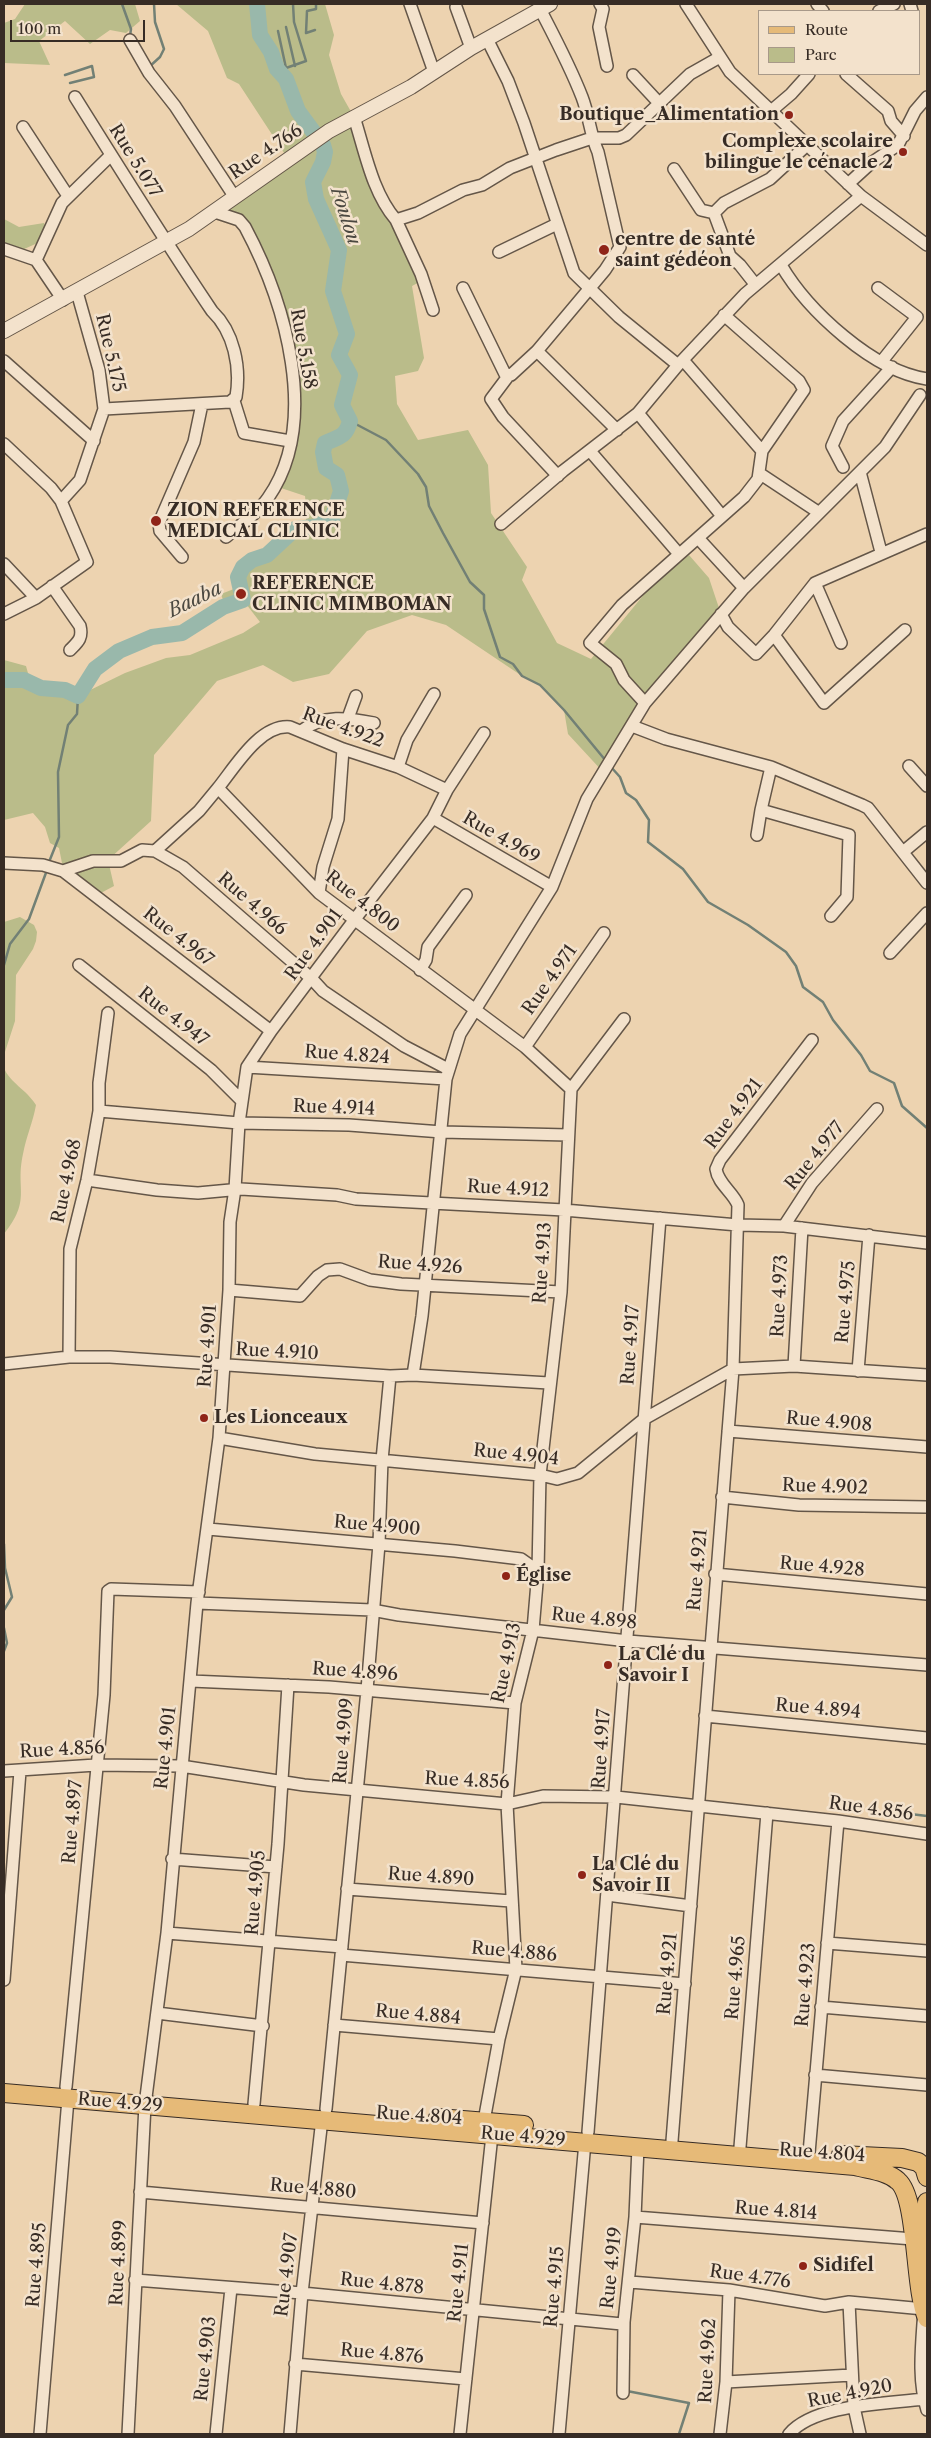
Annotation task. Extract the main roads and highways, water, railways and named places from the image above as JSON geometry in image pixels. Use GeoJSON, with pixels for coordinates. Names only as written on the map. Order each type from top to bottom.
{"type":"FeatureCollection","features":[{"type":"Feature","properties":{"kind":"main road","name":"Rue 4.804"},"geometry":{"type":"LineString","coordinates":[[4,2083],[67,2093],[146,2100],[254,2104],[324,2114],[587,2137],[740,2146],[922,2166]]}},
{"type":"Feature","properties":{"kind":"main road","name":"Rue 4.929"},"geometry":{"type":"LineString","coordinates":[[4,2093],[67,2093]]}},
{"type":"Feature","properties":{"kind":"main road","name":"Rue 4.929"},"geometry":{"type":"LineString","coordinates":[[146,2100],[324,2114]]}},
{"type":"Feature","properties":{"kind":"main road","name":"Rue 4.929"},"geometry":{"type":"LineString","coordinates":[[587,2137],[638,2147],[855,2166],[883,2173],[900,2182]]}},
{"type":"Feature","properties":{"kind":"main road"},"geometry":{"type":"LineString","coordinates":[[922,2166],[900,2169],[900,2182],[908,2200],[926,2311]]}},
{"type":"Feature","properties":{"kind":"main road"},"geometry":{"type":"LineString","coordinates":[[900,2182],[912,2184],[922,2166]]}},
{"type":"Feature","properties":{"kind":"main road"},"geometry":{"type":"LineString","coordinates":[[927,2202],[925,2239],[927,2254]]}},
{"type":"Feature","properties":{"kind":"waterway"},"geometry":{"type":"LineString","coordinates":[[122,4],[131,29],[130,36]]}},
{"type":"Feature","properties":{"kind":"waterway"},"geometry":{"type":"LineString","coordinates":[[149,67],[160,57],[164,49],[155,22],[154,4]]}},
{"type":"Feature","properties":{"kind":"waterway","name":"Baaba"},"geometry":{"type":"LineString","coordinates":[[4,680],[24,680],[41,688],[65,690],[78,696],[95,669],[119,651],[152,637],[182,633],[223,607],[243,600],[238,577],[243,567],[252,560],[267,555],[295,529],[314,527],[332,519],[341,491],[337,475],[326,468],[323,452],[325,443],[341,436],[350,421],[342,405],[350,375],[339,355],[347,334],[333,291],[339,250],[316,199],[313,182],[323,162],[325,152],[323,145],[298,111],[286,79],[277,69],[271,52],[260,35],[257,4]]}},
{"type":"Feature","properties":{"kind":"waterway"},"geometry":{"type":"LineString","coordinates":[[278,31],[286,68],[306,61],[294,22],[293,4]]}},
{"type":"Feature","properties":{"kind":"waterway"},"geometry":{"type":"LineString","coordinates":[[315,30],[306,33],[307,11],[316,9],[316,4]]}},
{"type":"Feature","properties":{"kind":"waterway"},"geometry":{"type":"LineString","coordinates":[[286,27],[295,66]]}},
{"type":"Feature","properties":{"kind":"waterway"},"geometry":{"type":"LineString","coordinates":[[65,75],[92,66],[94,77],[70,83]]}},
{"type":"Feature","properties":{"kind":"waterway"},"geometry":{"type":"LineString","coordinates":[[350,421],[386,440],[418,474],[426,487],[429,506],[443,533],[470,582],[484,595],[484,609],[500,657],[513,664],[522,676],[540,685],[564,710],[606,761]]}},
{"type":"Feature","properties":{"kind":"waterway"},"geometry":{"type":"LineString","coordinates":[[49,862],[59,837],[58,772],[68,725],[77,714],[78,696]]}},
{"type":"Feature","properties":{"kind":"waterway"},"geometry":{"type":"LineString","coordinates":[[611,767],[620,777],[626,793],[636,800],[649,820],[648,842],[683,869],[708,902],[748,925],[786,952],[796,966],[803,987],[823,1002],[833,1020],[861,1055],[870,1071],[894,1083],[902,1106],[927,1128]]}},
{"type":"Feature","properties":{"kind":"waterway"},"geometry":{"type":"LineString","coordinates":[[4,965],[10,944],[29,919],[47,870]]}},
{"type":"Feature","properties":{"kind":"waterway"},"geometry":{"type":"LineString","coordinates":[[4,1544],[5,1568],[12,1597],[4,1610]]}},
{"type":"Feature","properties":{"kind":"waterway"},"geometry":{"type":"LineString","coordinates":[[4,1628],[7,1643],[4,1651]]}},
{"type":"Feature","properties":{"kind":"waterway"},"geometry":{"type":"LineString","coordinates":[[899,1819],[902,1813],[927,1816]]}},
{"type":"Feature","properties":{"kind":"waterway"},"geometry":{"type":"LineString","coordinates":[[627,2391],[689,2403],[679,2434]]}},
{"type":"Feature","properties":{"kind":"place","name":"Boutique_Alimentation"},"geometry":{"type":"Point","coordinates":[789,115]}},
{"type":"Feature","properties":{"kind":"place","name":"Complexe scolaire bilingue le cénacle 2"},"geometry":{"type":"Point","coordinates":[903,152]}},
{"type":"Feature","properties":{"kind":"place","name":"centre de santé saint gédéon"},"geometry":{"type":"Point","coordinates":[604,250]}},
{"type":"Feature","properties":{"kind":"place","name":"ZION REFERENCE MEDICAL CLINIC"},"geometry":{"type":"Point","coordinates":[156,521]}},
{"type":"Feature","properties":{"kind":"place","name":"REFERENCE CLINIC MIMBOMAN"},"geometry":{"type":"Point","coordinates":[241,594]}},
{"type":"Feature","properties":{"kind":"place","name":"Les Lionceaux"},"geometry":{"type":"Point","coordinates":[204,1418]}},
{"type":"Feature","properties":{"kind":"place","name":"Église"},"geometry":{"type":"Point","coordinates":[506,1576]}},
{"type":"Feature","properties":{"kind":"place","name":"La Clé du Savoir I"},"geometry":{"type":"Point","coordinates":[608,1665]}},
{"type":"Feature","properties":{"kind":"place","name":"La Clé du Savoir II"},"geometry":{"type":"Point","coordinates":[582,1875]}},
{"type":"Feature","properties":{"kind":"place","name":"Sidifel"},"geometry":{"type":"Point","coordinates":[803,2266]}},
{"type":"Feature","properties":{"kind":"water label","name":"Foulou"},"geometry":{"type":"Point","coordinates":[345,216]}}]}
